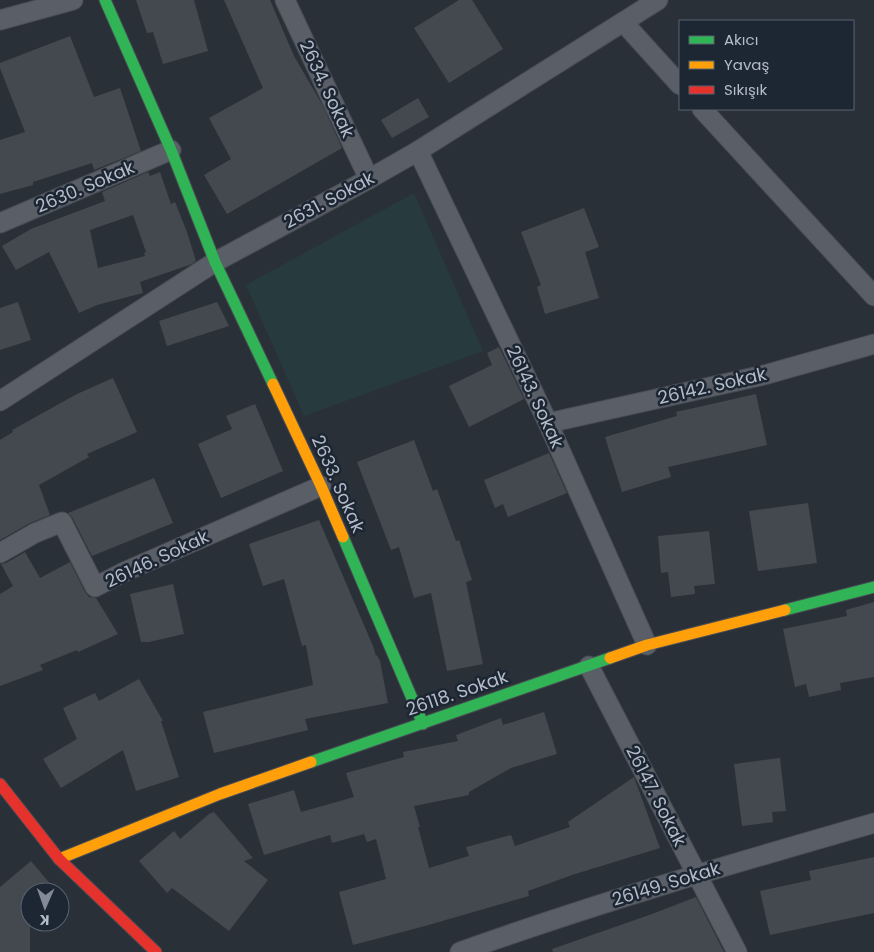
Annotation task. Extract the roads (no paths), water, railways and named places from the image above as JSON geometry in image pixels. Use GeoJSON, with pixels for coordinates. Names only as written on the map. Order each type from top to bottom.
{"type":"FeatureCollection","features":[{"type":"Feature","properties":{"kind":"street"},"geometry":{"type":"LineString","coordinates":[[0,20],[73,0]]}},
{"type":"Feature","properties":{"kind":"street","name":"2633. Sokak"},"geometry":{"type":"LineString","coordinates":[[105,0],[170,150],[215,262],[321,486],[423,724]]}},
{"type":"Feature","properties":{"kind":"street","name":"2634. Sokak"},"geometry":{"type":"LineString","coordinates":[[285,0],[369,179]]}},
{"type":"Feature","properties":{"kind":"street","name":"2631. Sokak"},"geometry":{"type":"LineString","coordinates":[[0,401],[215,262],[418,151],[658,0]]}},
{"type":"Feature","properties":{"kind":"street"},"geometry":{"type":"LineString","coordinates":[[623,22],[679,84]]}},
{"type":"Feature","properties":{"kind":"street"},"geometry":{"type":"LineString","coordinates":[[703,110],[874,296]]}},
{"type":"Feature","properties":{"kind":"street","name":"2630. Sokak"},"geometry":{"type":"LineString","coordinates":[[0,223],[170,150]]}},
{"type":"Feature","properties":{"kind":"street","name":"26143. Sokak"},"geometry":{"type":"LineString","coordinates":[[418,151],[548,423],[647,645]]}},
{"type":"Feature","properties":{"kind":"street","name":"26142. Sokak"},"geometry":{"type":"LineString","coordinates":[[548,423],[764,375],[874,344]]}},
{"type":"Feature","properties":{"kind":"street","name":"26146. Sokak"},"geometry":{"type":"LineString","coordinates":[[0,553],[35,533],[62,522],[96,587],[124,572],[321,486]]}},
{"type":"Feature","properties":{"kind":"street","name":"26118. Sokak"},"geometry":{"type":"LineString","coordinates":[[59,858],[220,794],[647,645],[874,587]]}},
{"type":"Feature","properties":{"kind":"street","name":"26147. Sokak"},"geometry":{"type":"LineString","coordinates":[[589,666],[737,952]]}},
{"type":"Feature","properties":{"kind":"street"},"geometry":{"type":"LineString","coordinates":[[0,784],[59,858],[156,952]]}},
{"type":"Feature","properties":{"kind":"street","name":"26149. Sokak"},"geometry":{"type":"LineString","coordinates":[[460,952],[696,874],[874,823]]}}]}
